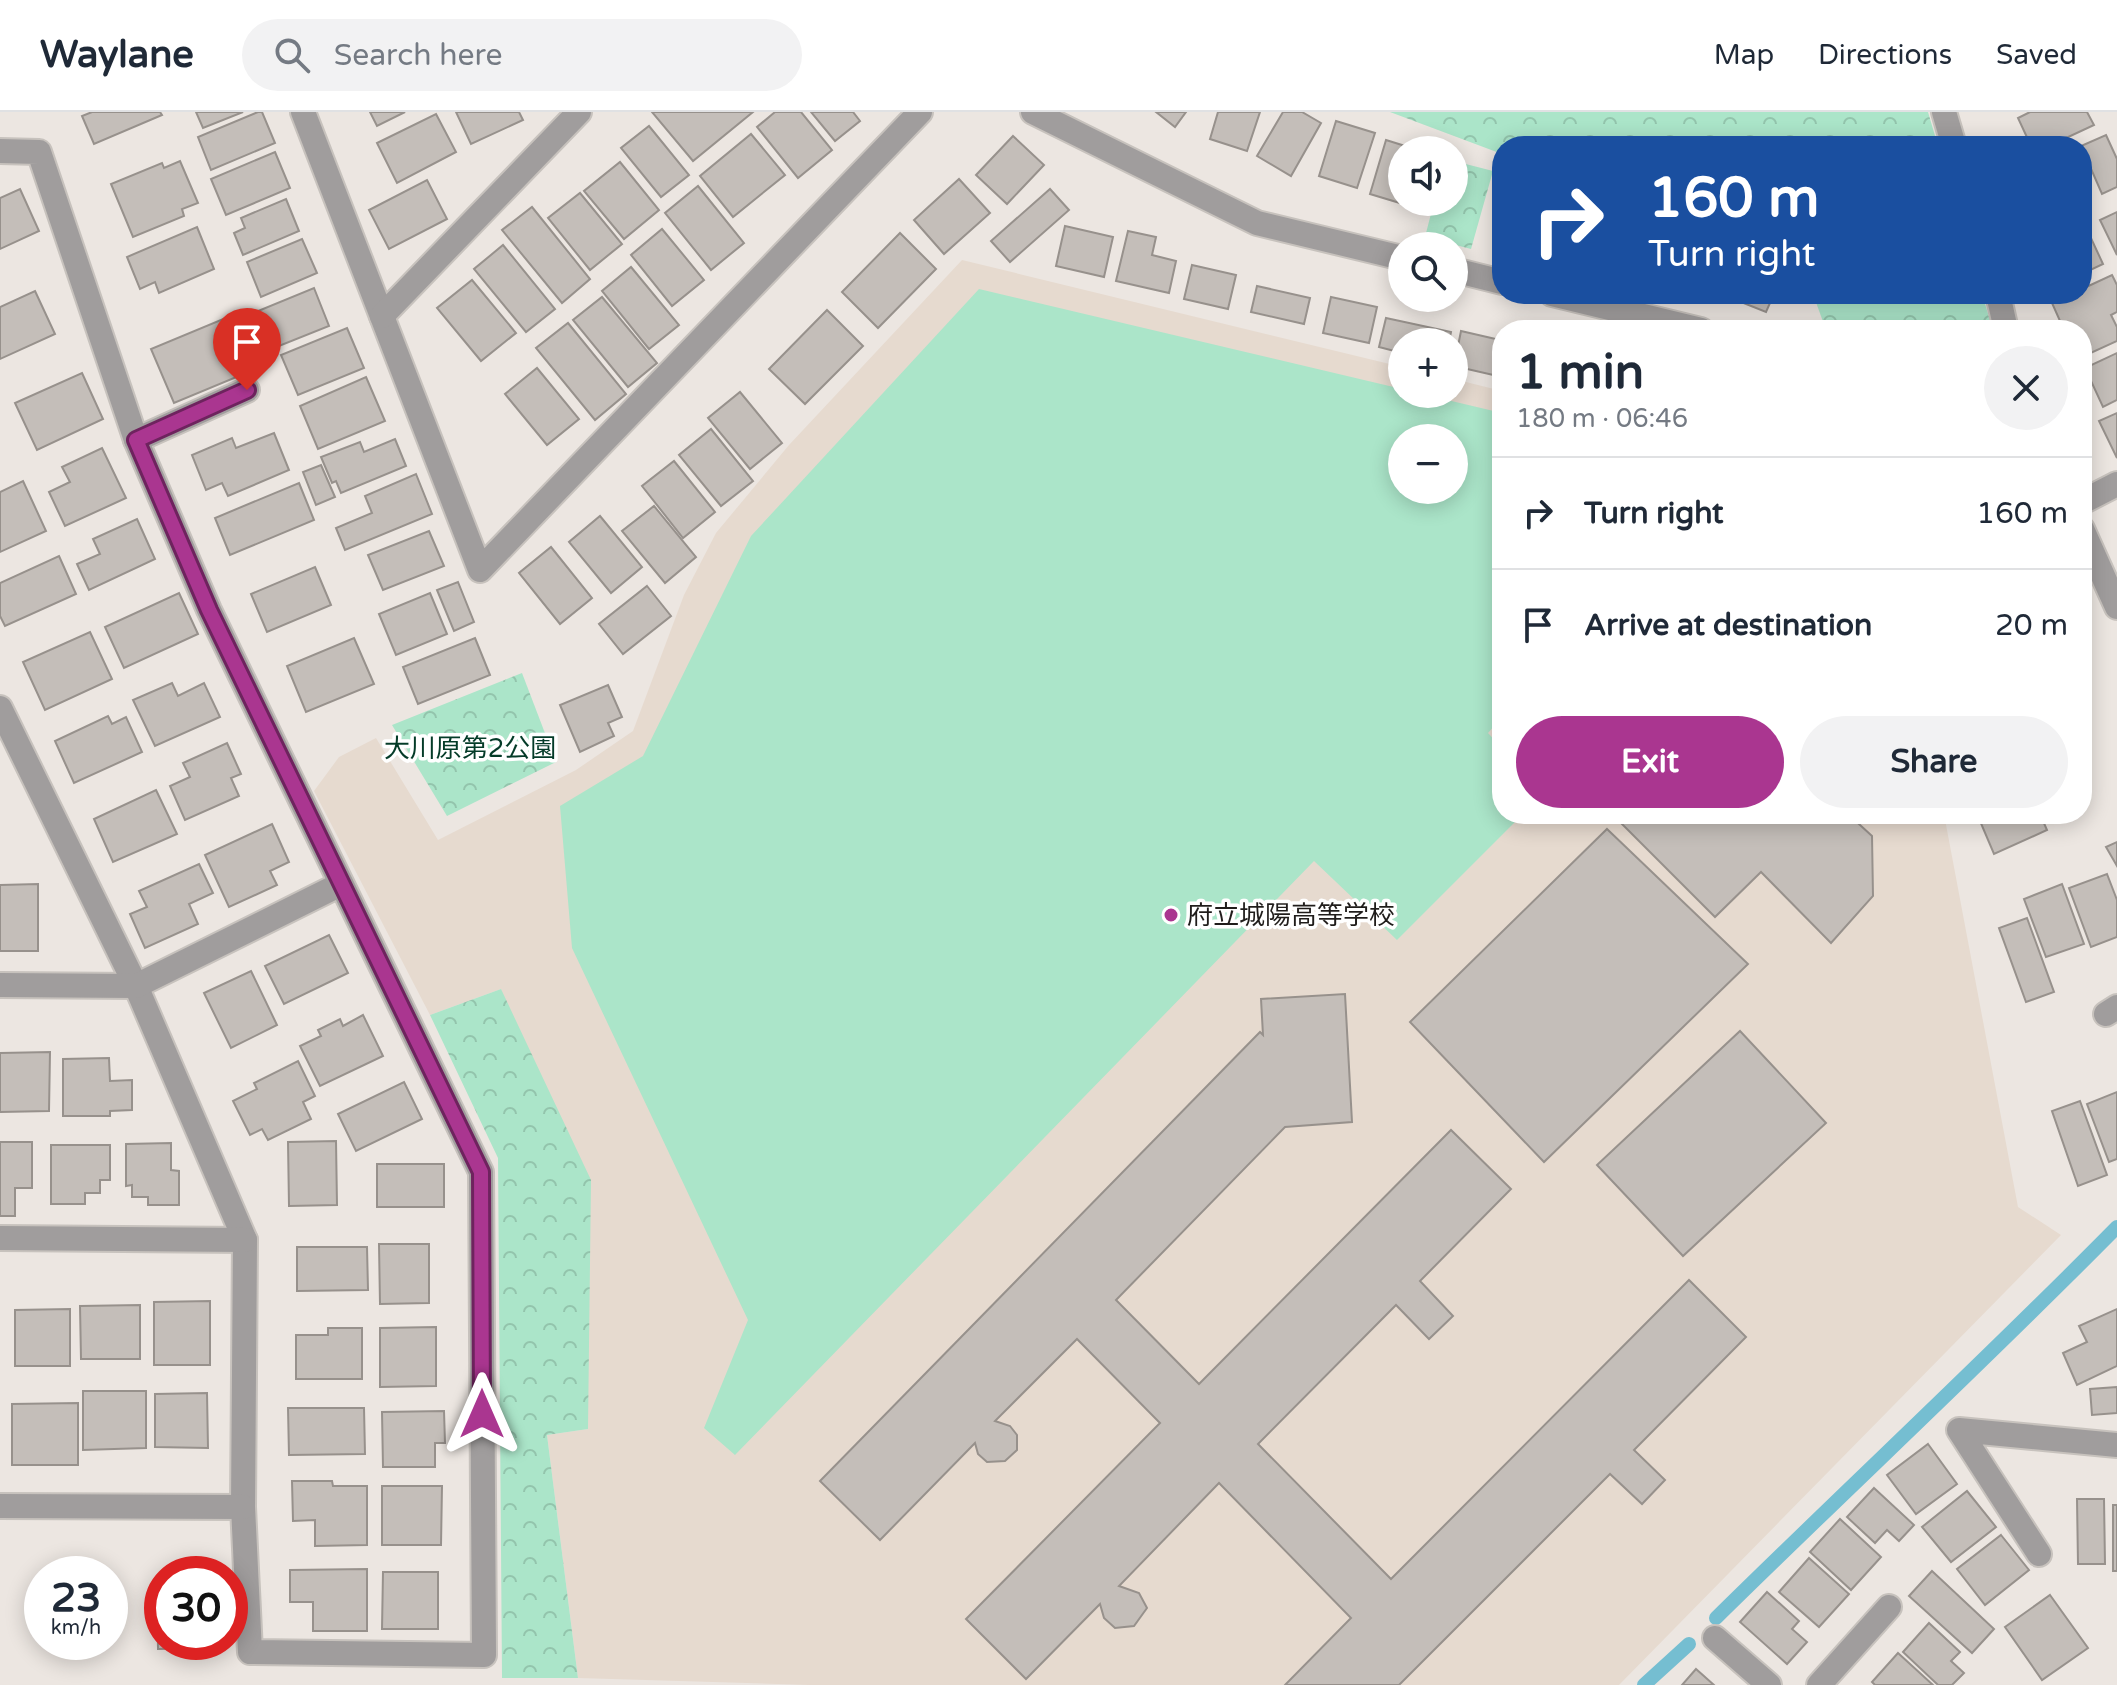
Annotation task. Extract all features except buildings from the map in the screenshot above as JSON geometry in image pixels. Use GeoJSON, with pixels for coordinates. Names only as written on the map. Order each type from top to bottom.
{"type":"FeatureCollection","features":[{"type":"Feature","properties":{"kind":"street"},"geometry":{"type":"LineString","coordinates":[[303,112],[480,570],[920,112]]}},
{"type":"Feature","properties":{"kind":"street"},"geometry":{"type":"LineString","coordinates":[[382,316],[579,112]]}},
{"type":"Feature","properties":{"kind":"street"},"geometry":{"type":"LineString","coordinates":[[1033,112],[1257,223],[1388,255]]}},
{"type":"Feature","properties":{"kind":"street"},"geometry":{"type":"LineString","coordinates":[[1944,112],[1951,136]]}},
{"type":"Feature","properties":{"kind":"street"},"geometry":{"type":"LineString","coordinates":[[0,151],[39,152],[136,440],[209,610],[481,1172],[484,1655],[250,1652],[243,1507],[245,1240],[136,986],[3,719]]}},
{"type":"Feature","properties":{"kind":"street"},"geometry":{"type":"LineString","coordinates":[[1468,274],[1492,280]]}},
{"type":"Feature","properties":{"kind":"street"},"geometry":{"type":"LineString","coordinates":[[1593,304],[1660,320]]}},
{"type":"Feature","properties":{"kind":"street"},"geometry":{"type":"LineString","coordinates":[[136,440],[247,390]]}},
{"type":"Feature","properties":{"kind":"street"},"geometry":{"type":"LineString","coordinates":[[2092,497],[2117,484]]}},
{"type":"Feature","properties":{"kind":"street"},"geometry":{"type":"LineString","coordinates":[[2092,569],[2117,607]]}},
{"type":"Feature","properties":{"kind":"street"},"geometry":{"type":"LineString","coordinates":[[0,985],[136,986],[341,884]]}},
{"type":"Feature","properties":{"kind":"street"},"geometry":{"type":"LineString","coordinates":[[0,1238],[245,1240]]}},
{"type":"Feature","properties":{"kind":"street"},"geometry":{"type":"LineString","coordinates":[[2039,1554],[1959,1430],[2117,1445]]}},
{"type":"Feature","properties":{"kind":"street"},"geometry":{"type":"LineString","coordinates":[[0,1506],[243,1507]]}},
{"type":"Feature","properties":{"kind":"street"},"geometry":{"type":"LineString","coordinates":[[1819,1685],[1889,1607]]}},
{"type":"Feature","properties":{"kind":"street"},"geometry":{"type":"LineString","coordinates":[[1715,1638],[1769,1685]]}},
{"type":"Feature","properties":{"kind":"shaded area","name":"府立城陽高等学校"},"geometry":{"type":"Polygon","coordinates":[[[962,260],[1388,364],[1388,408],[1468,408],[1468,382],[1492,388],[1492,824],[1946,824],[2018,1207],[2061,1235],[1619,1685],[810,1685],[578,1678],[547,1435],[588,1429],[501,989],[430,1015],[314,791],[339,757],[376,738],[438,840],[576,770],[633,731],[684,595],[716,533],[789,445],[962,260]]]}},
{"type":"Feature","properties":{"kind":"green space"},"geometry":{"type":"Polygon","coordinates":[[[1390,112],[1928,112],[1935,136],[1492,136],[1492,150],[1468,141],[1468,136],[1454,136],[1390,112]]]}},
{"type":"Feature","properties":{"kind":"green space"},"geometry":{"type":"Polygon","coordinates":[[[1468,165],[1492,171],[1471,249],[1468,248],[1468,232],[1426,232],[1430,216],[1468,216],[1468,165]]]}},
{"type":"Feature","properties":{"kind":"green space"},"geometry":{"type":"Polygon","coordinates":[[[979,289],[1388,386],[1388,408],[1468,408],[1468,405],[1492,411],[1492,728],[1488,733],[1492,737],[1492,824],[1513,824],[1397,940],[1314,861],[735,1455],[704,1428],[748,1320],[572,948],[560,806],[643,756],[751,536],[979,289]]]}},
{"type":"Feature","properties":{"kind":"green space"},"geometry":{"type":"Polygon","coordinates":[[[1817,304],[1985,304],[1990,320],[1822,320],[1817,304]]]}},
{"type":"Feature","properties":{"kind":"green space","name":"大川原第2公園"},"geometry":{"type":"Polygon","coordinates":[[[522,673],[556,762],[447,816],[392,725],[522,673]]]}},
{"type":"Feature","properties":{"kind":"green space"},"geometry":{"type":"Polygon","coordinates":[[[501,989],[591,1180],[588,1429],[547,1435],[578,1678],[502,1678],[498,1158],[430,1015],[501,989]]]}},
{"type":"Feature","properties":{"kind":"waterway"},"geometry":{"type":"LineString","coordinates":[[1716,1618],[2117,1227]]}},
{"type":"Feature","properties":{"kind":"waterway"},"geometry":{"type":"LineString","coordinates":[[1644,1685],[1689,1644]]}},
{"type":"Feature","properties":{"kind":"place","name":"府立城陽高等学校"},"geometry":{"type":"Point","coordinates":[1171,915]}},
{"type":"Feature","properties":{"kind":"route"},"geometry":{"type":"LineString","coordinates":[[247,390],[136,440],[209,610],[481,1172],[482,1414]]}}]}
